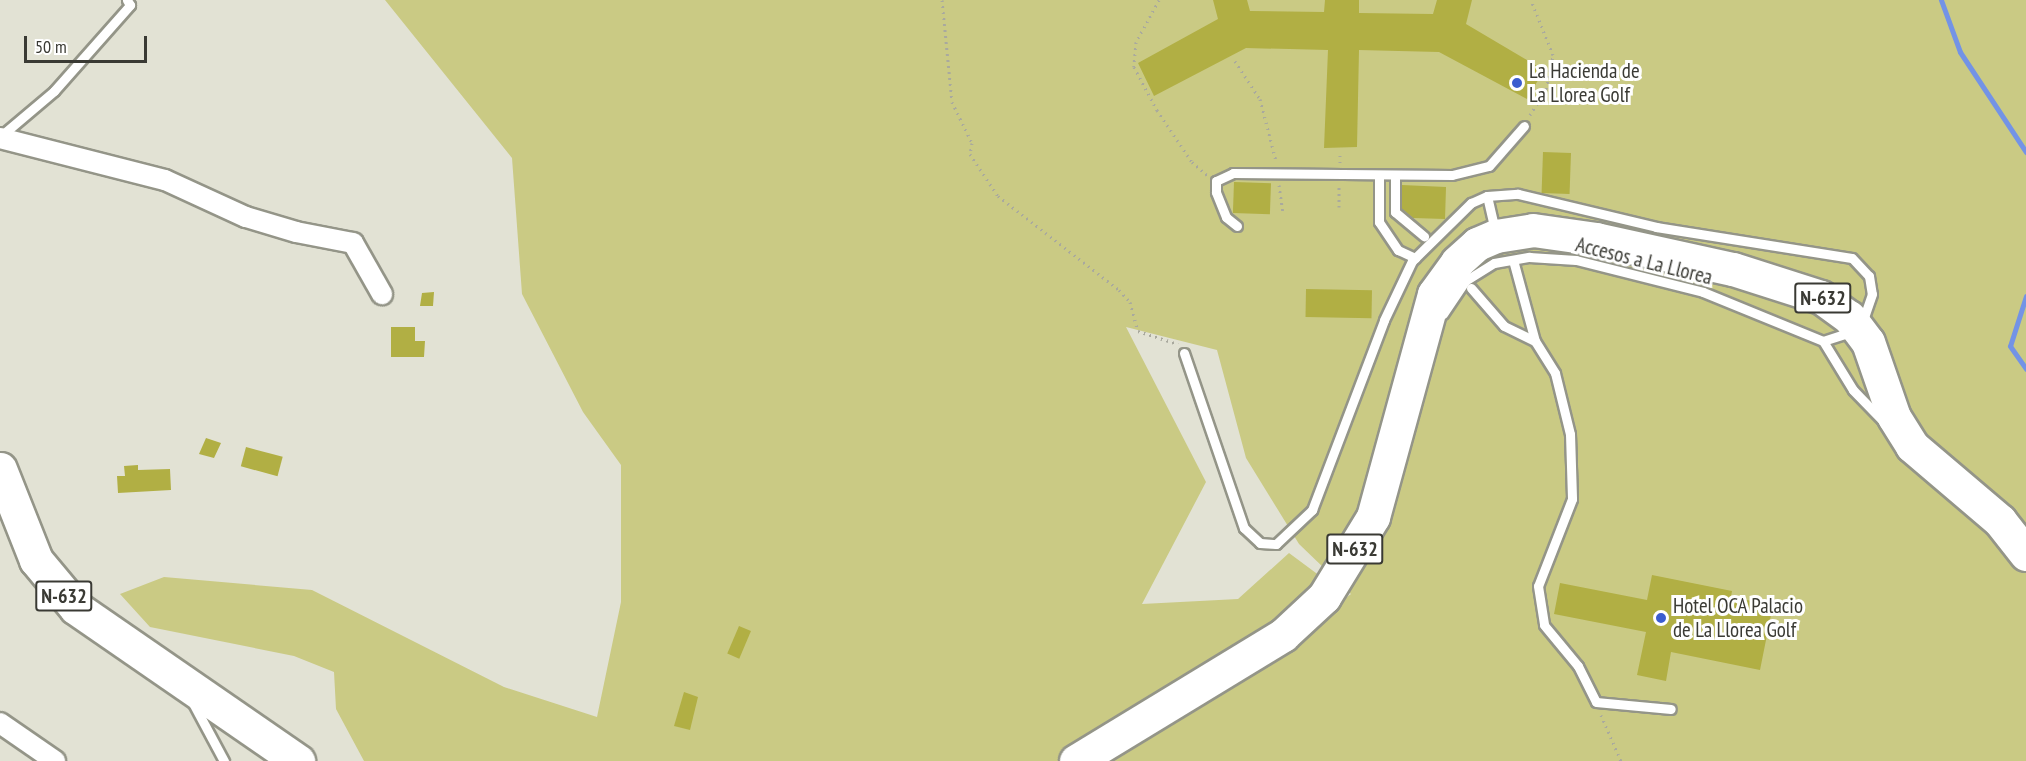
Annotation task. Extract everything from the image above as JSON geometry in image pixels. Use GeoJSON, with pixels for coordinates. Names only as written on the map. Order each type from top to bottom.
{"type":"FeatureCollection","features":[{"type":"Feature","properties":{"kind":"highway","name":"N-632"},"geometry":{"type":"LineString","coordinates":[[1076,761],[1283,635],[1324,597],[1373,517],[1406,384],[1434,294],[1457,262],[1477,244],[1505,248],[1533,230],[1596,239],[1732,269],[1821,297],[1848,317],[1868,342],[1904,433],[1942,476],[2000,521],[2026,554]]}},
{"type":"Feature","properties":{"kind":"highway","name":"N-632"},"geometry":{"type":"LineString","coordinates":[[0,469],[36,560],[55,587],[76,608],[298,761]]}},
{"type":"Feature","properties":{"kind":"street"},"geometry":{"type":"LineString","coordinates":[[1,136],[165,180],[246,217],[353,243],[382,294]]}},
{"type":"Feature","properties":{"kind":"street"},"geometry":{"type":"LineString","coordinates":[[0,723],[55,761]]}},
{"type":"Feature","properties":{"kind":"lane"},"geometry":{"type":"LineString","coordinates":[[1,136],[54,91],[130,5],[127,0]]}},
{"type":"Feature","properties":{"kind":"lane"},"geometry":{"type":"LineString","coordinates":[[1237,226],[1226,217],[1216,181],[1233,173],[1452,175],[1490,166],[1524,126]]}},
{"type":"Feature","properties":{"kind":"lane"},"geometry":{"type":"LineString","coordinates":[[1379,176],[1379,222],[1398,250],[1415,258]]}},
{"type":"Feature","properties":{"kind":"lane"},"geometry":{"type":"LineString","coordinates":[[1395,176],[1395,212],[1424,236]]}},
{"type":"Feature","properties":{"kind":"lane"},"geometry":{"type":"LineString","coordinates":[[1184,353],[1244,528],[1260,543],[1276,544],[1312,510],[1384,320],[1415,258],[1471,203],[1487,196],[1518,194],[1656,227],[1852,258],[1869,276],[1872,294],[1863,320]]}},
{"type":"Feature","properties":{"kind":"lane"},"geometry":{"type":"LineString","coordinates":[[1487,196],[1535,341],[1555,373],[1570,434],[1572,499],[1538,586],[1544,625],[1578,666],[1596,702],[1671,709]]}},
{"type":"Feature","properties":{"kind":"lane","name":"Accesos a La Llorea"},"geometry":{"type":"LineString","coordinates":[[1439,326],[1465,281],[1494,263],[1505,248],[1576,260],[1703,292],[1823,341]]}},
{"type":"Feature","properties":{"kind":"lane"},"geometry":{"type":"LineString","coordinates":[[1471,288],[1504,326],[1535,341]]}},
{"type":"Feature","properties":{"kind":"lane"},"geometry":{"type":"LineString","coordinates":[[1850,332],[1823,341],[1853,390],[1889,427],[1904,433]]}},
{"type":"Feature","properties":{"kind":"lane"},"geometry":{"type":"LineString","coordinates":[[1406,384],[1435,336]]}},
{"type":"Feature","properties":{"kind":"lane"},"geometry":{"type":"LineString","coordinates":[[181,680],[224,761]]}},
{"type":"Feature","properties":{"kind":"path"},"geometry":{"type":"LineString","coordinates":[[942,0],[952,102],[972,143],[970,154],[998,196],[1119,290],[1130,302],[1138,331],[1176,341],[1184,353]]}},
{"type":"Feature","properties":{"kind":"path"},"geometry":{"type":"LineString","coordinates":[[1159,0],[1136,42],[1134,68],[1192,162],[1216,181]]}},
{"type":"Feature","properties":{"kind":"path"},"geometry":{"type":"LineString","coordinates":[[1524,126],[1546,89],[1553,55],[1531,0]]}},
{"type":"Feature","properties":{"kind":"path"},"geometry":{"type":"LineString","coordinates":[[1235,61],[1260,99],[1278,174],[1282,214]]}},
{"type":"Feature","properties":{"kind":"path"},"geometry":{"type":"LineString","coordinates":[[1596,702],[1621,761]]}},
{"type":"Feature","properties":{"kind":"shaded area"},"geometry":{"type":"Polygon","coordinates":[[[385,0],[2026,0],[2026,761],[364,761],[336,709],[334,672],[294,656],[150,627],[120,594],[164,577],[312,590],[504,687],[597,717],[621,602],[621,465],[583,412],[522,294],[512,158],[385,0]],[[1126,327],[1206,482],[1142,604],[1238,599],[1289,553],[1347,596],[1278,648],[1351,594],[1299,544],[1246,458],[1217,350],[1126,327]]]}},
{"type":"Feature","properties":{"kind":"building","name":"La Hacienda de La Llorea Golf"},"geometry":{"type":"Polygon","coordinates":[[[1213,0],[1247,0],[1250,11],[1324,12],[1325,0],[1359,0],[1359,13],[1433,14],[1437,0],[1472,0],[1466,24],[1544,70],[1527,99],[1439,52],[1359,50],[1357,147],[1324,148],[1328,50],[1246,48],[1154,96],[1138,63],[1218,19],[1213,0]]]}},
{"type":"Feature","properties":{"kind":"building"},"geometry":{"type":"Polygon","coordinates":[[[1543,152],[1571,153],[1570,194],[1542,193],[1543,152]]]}},
{"type":"Feature","properties":{"kind":"building"},"geometry":{"type":"Polygon","coordinates":[[[1234,182],[1271,183],[1270,214],[1233,213],[1234,182]]]}},
{"type":"Feature","properties":{"kind":"building"},"geometry":{"type":"Polygon","coordinates":[[[1402,185],[1446,187],[1445,219],[1413,218],[1402,209],[1402,185]]]}},
{"type":"Feature","properties":{"kind":"building"},"geometry":{"type":"Polygon","coordinates":[[[1306,289],[1372,290],[1372,318],[1306,317],[1306,289]]]}},
{"type":"Feature","properties":{"kind":"building"},"geometry":{"type":"Polygon","coordinates":[[[434,292],[433,306],[420,306],[422,293],[434,292]]]}},
{"type":"Feature","properties":{"kind":"building"},"geometry":{"type":"Polygon","coordinates":[[[391,327],[415,327],[415,341],[425,341],[424,357],[391,357],[391,327]]]}},
{"type":"Feature","properties":{"kind":"building"},"geometry":{"type":"Polygon","coordinates":[[[206,438],[221,443],[214,458],[199,454],[206,438]]]}},
{"type":"Feature","properties":{"kind":"building"},"geometry":{"type":"Polygon","coordinates":[[[246,447],[283,457],[278,476],[241,466],[246,447]]]}},
{"type":"Feature","properties":{"kind":"building"},"geometry":{"type":"Polygon","coordinates":[[[138,465],[138,470],[170,469],[171,490],[118,493],[117,476],[125,476],[124,466],[138,465]]]}},
{"type":"Feature","properties":{"kind":"building"},"geometry":{"type":"Polygon","coordinates":[[[1652,575],[1732,591],[1731,597],[1773,605],[1760,670],[1671,652],[1666,681],[1637,675],[1646,632],[1554,614],[1560,583],[1647,600],[1652,575]]]}},
{"type":"Feature","properties":{"kind":"building"},"geometry":{"type":"Polygon","coordinates":[[[739,626],[751,631],[739,659],[727,654],[739,626]]]}},
{"type":"Feature","properties":{"kind":"building"},"geometry":{"type":"Polygon","coordinates":[[[684,692],[698,697],[690,730],[674,726],[684,692]]]}},
{"type":"Feature","properties":{"kind":"waterway"},"geometry":{"type":"LineString","coordinates":[[1941,0],[1960,52],[2026,152]]}},
{"type":"Feature","properties":{"kind":"waterway"},"geometry":{"type":"LineString","coordinates":[[2026,296],[2010,346],[2026,369]]}},
{"type":"Feature","properties":{"kind":"place","name":"La Hacienda de La Llorea Golf"},"geometry":{"type":"Point","coordinates":[1517,83]}},
{"type":"Feature","properties":{"kind":"place","name":"Hotel OCA Palacio de La Llorea Golf"},"geometry":{"type":"Point","coordinates":[1661,618]}}]}
